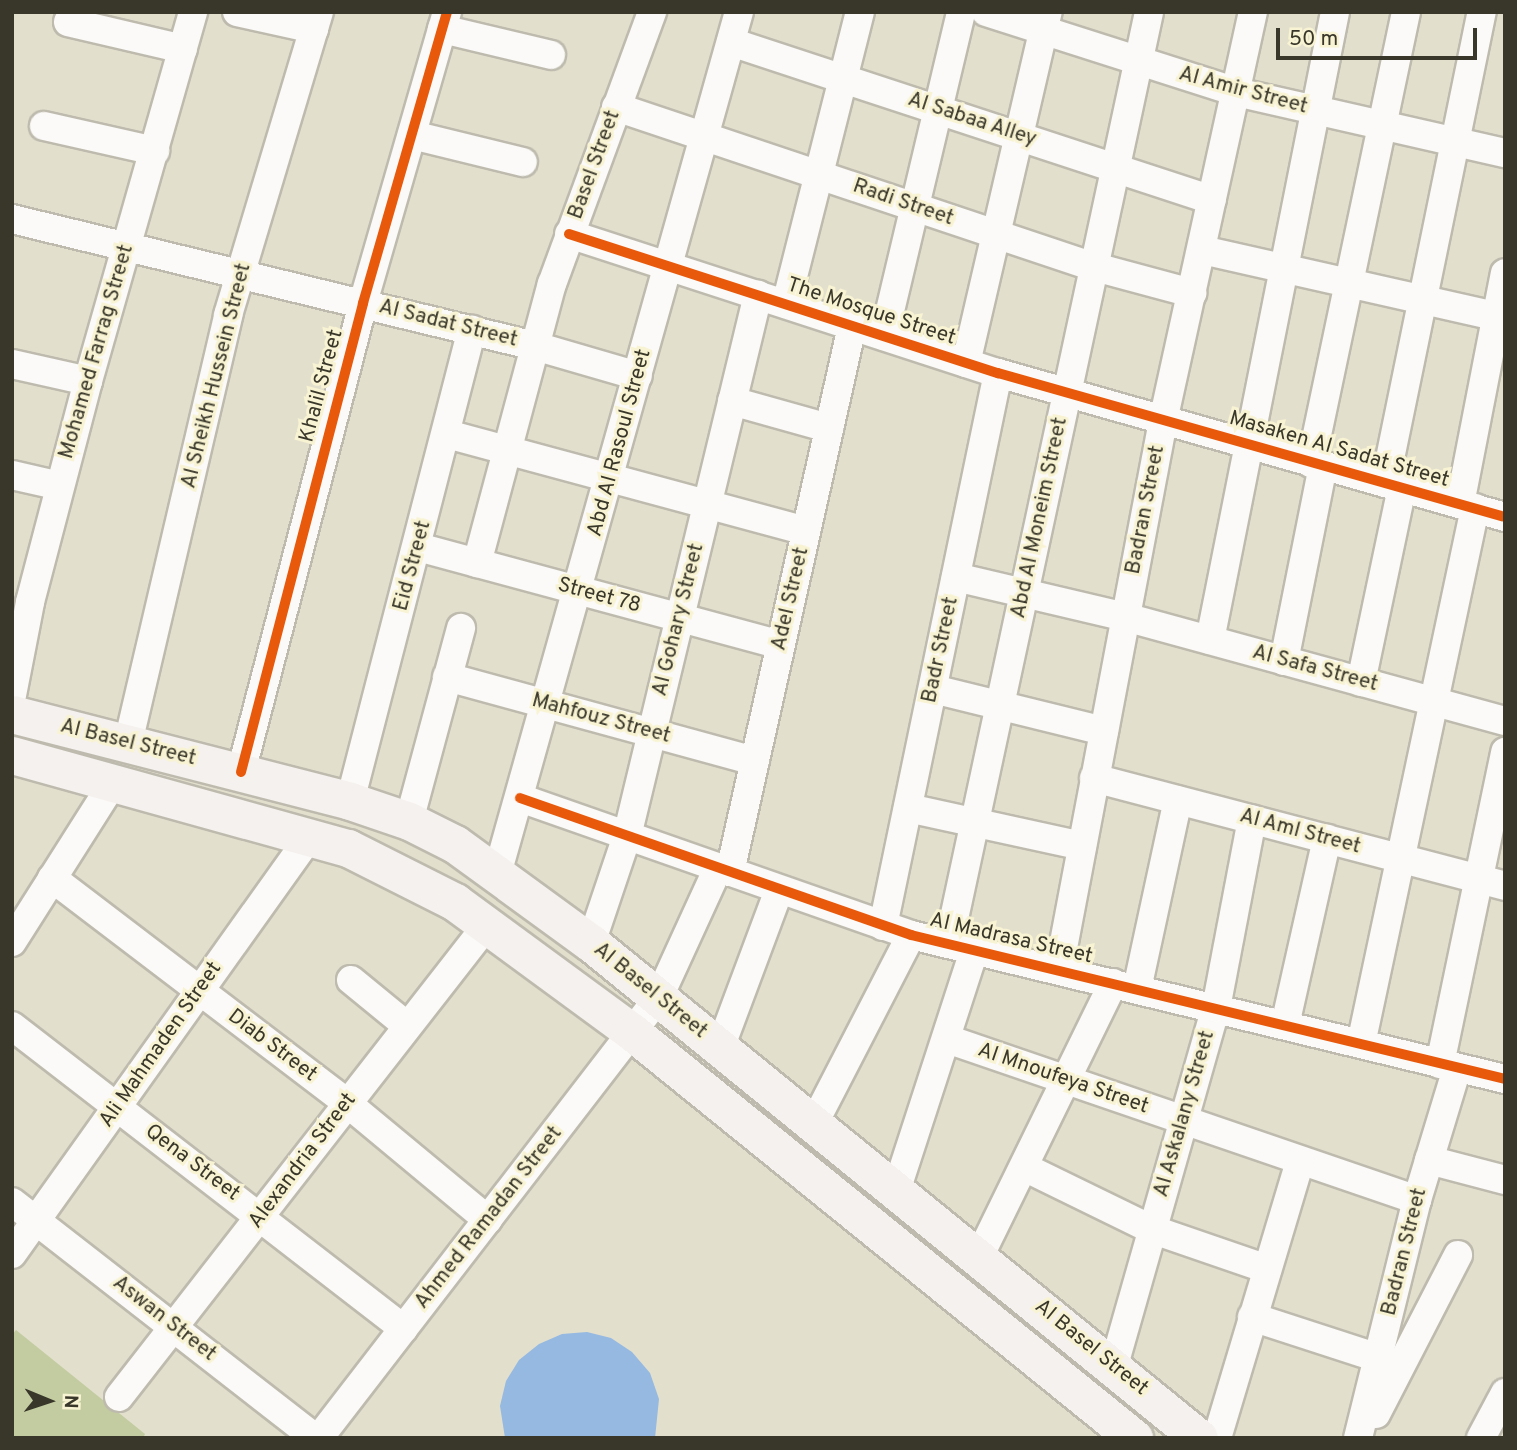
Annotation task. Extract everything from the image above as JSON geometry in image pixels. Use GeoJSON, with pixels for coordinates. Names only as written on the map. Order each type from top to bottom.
{"type":"FeatureCollection","features":[{"type":"Feature","properties":{"kind":"main road","name":"Al Basel Street"},"geometry":{"type":"LineString","coordinates":[[12,714],[350,801],[409,821],[498,874],[659,997],[812,1127],[1108,1360],[1199,1438]]}},
{"type":"Feature","properties":{"kind":"main road","name":"Al Basel Street"},"geometry":{"type":"LineString","coordinates":[[12,755],[310,836],[396,869],[487,925],[632,1032],[1135,1438]]}},
{"type":"Feature","properties":{"kind":"main road"},"geometry":{"type":"LineString","coordinates":[[1076,1390],[1108,1360]]}},
{"type":"Feature","properties":{"kind":"street","name":"Mohamed Farrag Street"},"geometry":{"type":"LineString","coordinates":[[12,695],[21,601],[60,486],[193,12]]}},
{"type":"Feature","properties":{"kind":"street"},"geometry":{"type":"LineString","coordinates":[[237,12],[316,20]]}},
{"type":"Feature","properties":{"kind":"street","name":"Basel Street"},"geometry":{"type":"LineString","coordinates":[[477,563],[535,346],[569,234],[652,12]]}},
{"type":"Feature","properties":{"kind":"street","name":"Abd Al Rasoul Street"},"geometry":{"type":"LineString","coordinates":[[498,874],[548,705],[739,12]]}},
{"type":"Feature","properties":{"kind":"street"},"geometry":{"type":"LineString","coordinates":[[786,304],[860,12]]}},
{"type":"Feature","properties":{"kind":"street"},"geometry":{"type":"LineString","coordinates":[[884,336],[961,12]]}},
{"type":"Feature","properties":{"kind":"street","name":"Al Amir Street"},"geometry":{"type":"LineString","coordinates":[[986,12],[1046,22],[1138,61],[1236,92],[1505,153]]}},
{"type":"Feature","properties":{"kind":"street","name":"Abd Al Moneim Street"},"geometry":{"type":"LineString","coordinates":[[896,1191],[947,1038],[962,945],[975,822],[1067,393],[1091,266],[1149,12]]}},
{"type":"Feature","properties":{"kind":"street"},"geometry":{"type":"LineString","coordinates":[[1210,640],[1335,12]]}},
{"type":"Feature","properties":{"kind":"street"},"geometry":{"type":"LineString","coordinates":[[1284,661],[1349,283],[1406,12]]}},
{"type":"Feature","properties":{"kind":"street"},"geometry":{"type":"LineString","coordinates":[[1361,682],[1423,300],[1482,12]]}},
{"type":"Feature","properties":{"kind":"street","name":"Badran Street"},"geometry":{"type":"LineString","coordinates":[[1059,969],[1163,421],[1236,92],[1247,14]]}},
{"type":"Feature","properties":{"kind":"street","name":"Al Sheikh Hussein Street"},"geometry":{"type":"LineString","coordinates":[[128,743],[241,275],[316,20]]}},
{"type":"Feature","properties":{"kind":"street"},"geometry":{"type":"LineString","coordinates":[[444,20],[551,55]]}},
{"type":"Feature","properties":{"kind":"street","name":"Khalil Street"},"geometry":{"type":"LineString","coordinates":[[241,772],[363,303],[444,20]]}},
{"type":"Feature","properties":{"kind":"street"},"geometry":{"type":"LineString","coordinates":[[68,22],[183,49]]}},
{"type":"Feature","properties":{"kind":"street"},"geometry":{"type":"LineString","coordinates":[[967,363],[1046,22]]}},
{"type":"Feature","properties":{"kind":"street","name":"Al Sabaa Alley"},"geometry":{"type":"LineString","coordinates":[[731,41],[1212,200]]}},
{"type":"Feature","properties":{"kind":"street","name":"Radi Street"},"geometry":{"type":"LineString","coordinates":[[616,107],[1091,266],[1192,293]]}},
{"type":"Feature","properties":{"kind":"street"},"geometry":{"type":"LineString","coordinates":[[44,126],[155,151]]}},
{"type":"Feature","properties":{"kind":"street"},"geometry":{"type":"LineString","coordinates":[[412,135],[523,162]]}},
{"type":"Feature","properties":{"kind":"street","name":"Al Sadat Street"},"geometry":{"type":"LineString","coordinates":[[12,219],[472,330],[638,376]]}},
{"type":"Feature","properties":{"kind":"street","name":"The Mosque Street"},"geometry":{"type":"LineString","coordinates":[[569,234],[998,373],[1163,421]]}},
{"type":"Feature","properties":{"kind":"street"},"geometry":{"type":"LineString","coordinates":[[1202,250],[1496,316]]}},
{"type":"Feature","properties":{"kind":"street"},"geometry":{"type":"LineString","coordinates":[[1361,1044],[1434,702],[1505,273]]}},
{"type":"Feature","properties":{"kind":"street","name":"Al Gohary Street"},"geometry":{"type":"LineString","coordinates":[[591,943],[627,836],[758,295]]}},
{"type":"Feature","properties":{"kind":"street","name":"Adel Street"},"geometry":{"type":"LineString","coordinates":[[659,997],[724,870],[755,761],[852,326]]}},
{"type":"Feature","properties":{"kind":"street","name":"Eid Street"},"geometry":{"type":"LineString","coordinates":[[350,801],[418,547],[472,330]]}},
{"type":"Feature","properties":{"kind":"street"},"geometry":{"type":"LineString","coordinates":[[12,364],[88,381]]}},
{"type":"Feature","properties":{"kind":"street","name":"Badr Street"},"geometry":{"type":"LineString","coordinates":[[883,926],[998,373]]}},
{"type":"Feature","properties":{"kind":"street"},"geometry":{"type":"LineString","coordinates":[[732,401],[829,428]]}},
{"type":"Feature","properties":{"kind":"street","name":"Masaken Al Sadat Street"},"geometry":{"type":"LineString","coordinates":[[1163,421],[1505,517]]}},
{"type":"Feature","properties":{"kind":"street"},"geometry":{"type":"LineString","coordinates":[[447,435],[806,531]]}},
{"type":"Feature","properties":{"kind":"street"},"geometry":{"type":"LineString","coordinates":[[12,475],[60,486]]}},
{"type":"Feature","properties":{"kind":"street","name":"Street 78"},"geometry":{"type":"LineString","coordinates":[[418,547],[780,645]]}},
{"type":"Feature","properties":{"kind":"street","name":"Al Safa Street"},"geometry":{"type":"LineString","coordinates":[[956,577],[1125,617],[1505,721]]}},
{"type":"Feature","properties":{"kind":"street"},"geometry":{"type":"LineString","coordinates":[[409,821],[461,628]]}},
{"type":"Feature","properties":{"kind":"street","name":"Mahfouz Street"},"geometry":{"type":"LineString","coordinates":[[447,677],[755,761]]}},
{"type":"Feature","properties":{"kind":"street"},"geometry":{"type":"LineString","coordinates":[[933,689],[1104,731]]}},
{"type":"Feature","properties":{"kind":"street","name":"Badran Street"},"geometry":{"type":"LineString","coordinates":[[1360,1438],[1429,1160],[1492,883],[1505,752]]}},
{"type":"Feature","properties":{"kind":"street","name":"Al Aml Street"},"geometry":{"type":"LineString","coordinates":[[1094,778],[1492,883]]}},
{"type":"Feature","properties":{"kind":"street"},"geometry":{"type":"LineString","coordinates":[[12,942],[113,783]]}},
{"type":"Feature","properties":{"kind":"street","name":"Al Madrasa Street"},"geometry":{"type":"LineString","coordinates":[[520,798],[911,935],[962,945],[1505,1079]]}},
{"type":"Feature","properties":{"kind":"street"},"geometry":{"type":"LineString","coordinates":[[979,1257],[1066,1080],[1125,986],[1178,800]]}},
{"type":"Feature","properties":{"kind":"street"},"geometry":{"type":"LineString","coordinates":[[908,808],[1082,845]]}},
{"type":"Feature","properties":{"kind":"street","name":"Al Askalany Street"},"geometry":{"type":"LineString","coordinates":[[1108,1360],[1151,1229],[1216,1008],[1252,819]]}},
{"type":"Feature","properties":{"kind":"street","name":"Ali Mahmaden Street"},"geometry":{"type":"LineString","coordinates":[[12,1254],[310,836]]}},
{"type":"Feature","properties":{"kind":"street"},"geometry":{"type":"LineString","coordinates":[[1285,1025],[1327,839]]}},
{"type":"Feature","properties":{"kind":"street","name":"Diab Street"},"geometry":{"type":"LineString","coordinates":[[52,877],[347,1103],[488,1220]]}},
{"type":"Feature","properties":{"kind":"street"},"geometry":{"type":"LineString","coordinates":[[720,1048],[779,890]]}},
{"type":"Feature","properties":{"kind":"street","name":"Alexandria Street"},"geometry":{"type":"LineString","coordinates":[[119,1396],[263,1217],[406,1025],[487,925]]}},
{"type":"Feature","properties":{"kind":"street"},"geometry":{"type":"LineString","coordinates":[[812,1127],[911,935]]}},
{"type":"Feature","properties":{"kind":"street"},"geometry":{"type":"LineString","coordinates":[[351,980],[406,1025]]}},
{"type":"Feature","properties":{"kind":"street","name":"Ahmed Ramadan Street"},"geometry":{"type":"LineString","coordinates":[[317,1438],[659,997]]}},
{"type":"Feature","properties":{"kind":"street","name":"Qena Street"},"geometry":{"type":"LineString","coordinates":[[12,1026],[263,1217],[404,1329]]}},
{"type":"Feature","properties":{"kind":"street","name":"Al Mnoufeya Street"},"geometry":{"type":"LineString","coordinates":[[947,1038],[1417,1200]]}},
{"type":"Feature","properties":{"kind":"street"},"geometry":{"type":"LineString","coordinates":[[1429,1160],[1505,1180]]}},
{"type":"Feature","properties":{"kind":"street"},"geometry":{"type":"LineString","coordinates":[[1217,1438],[1300,1161]]}},
{"type":"Feature","properties":{"kind":"street"},"geometry":{"type":"LineString","coordinates":[[1024,1167],[1151,1229],[1267,1269]]}},
{"type":"Feature","properties":{"kind":"street","name":"Aswan Street"},"geometry":{"type":"LineString","coordinates":[[12,1202],[317,1438]]}},
{"type":"Feature","properties":{"kind":"street"},"geometry":{"type":"LineString","coordinates":[[1360,1438],[1458,1255]]}},
{"type":"Feature","properties":{"kind":"street"},"geometry":{"type":"LineString","coordinates":[[1252,1317],[1378,1358]]}},
{"type":"Feature","properties":{"kind":"street"},"geometry":{"type":"LineString","coordinates":[[1481,1438],[1505,1393]]}},
{"type":"Feature","properties":{"kind":"green space"},"geometry":{"type":"Polygon","coordinates":[[[16,1330],[145,1434],[143,1438],[12,1438],[12,1335],[16,1330]]]}},
{"type":"Feature","properties":{"kind":"water"},"geometry":{"type":"Polygon","coordinates":[[[587,1332],[611,1338],[632,1352],[650,1373],[659,1399],[655,1438],[505,1438],[500,1406],[506,1381],[519,1360],[539,1344],[562,1334],[587,1332]]]}},
{"type":"Feature","properties":{"kind":"cycle path"},"geometry":{"type":"LineString","coordinates":[[241,772],[363,303],[447,12]]}},
{"type":"Feature","properties":{"kind":"cycle path"},"geometry":{"type":"LineString","coordinates":[[569,234],[998,373],[1505,517]]}},
{"type":"Feature","properties":{"kind":"cycle path"},"geometry":{"type":"LineString","coordinates":[[520,798],[911,935],[1505,1079]]}}]}
